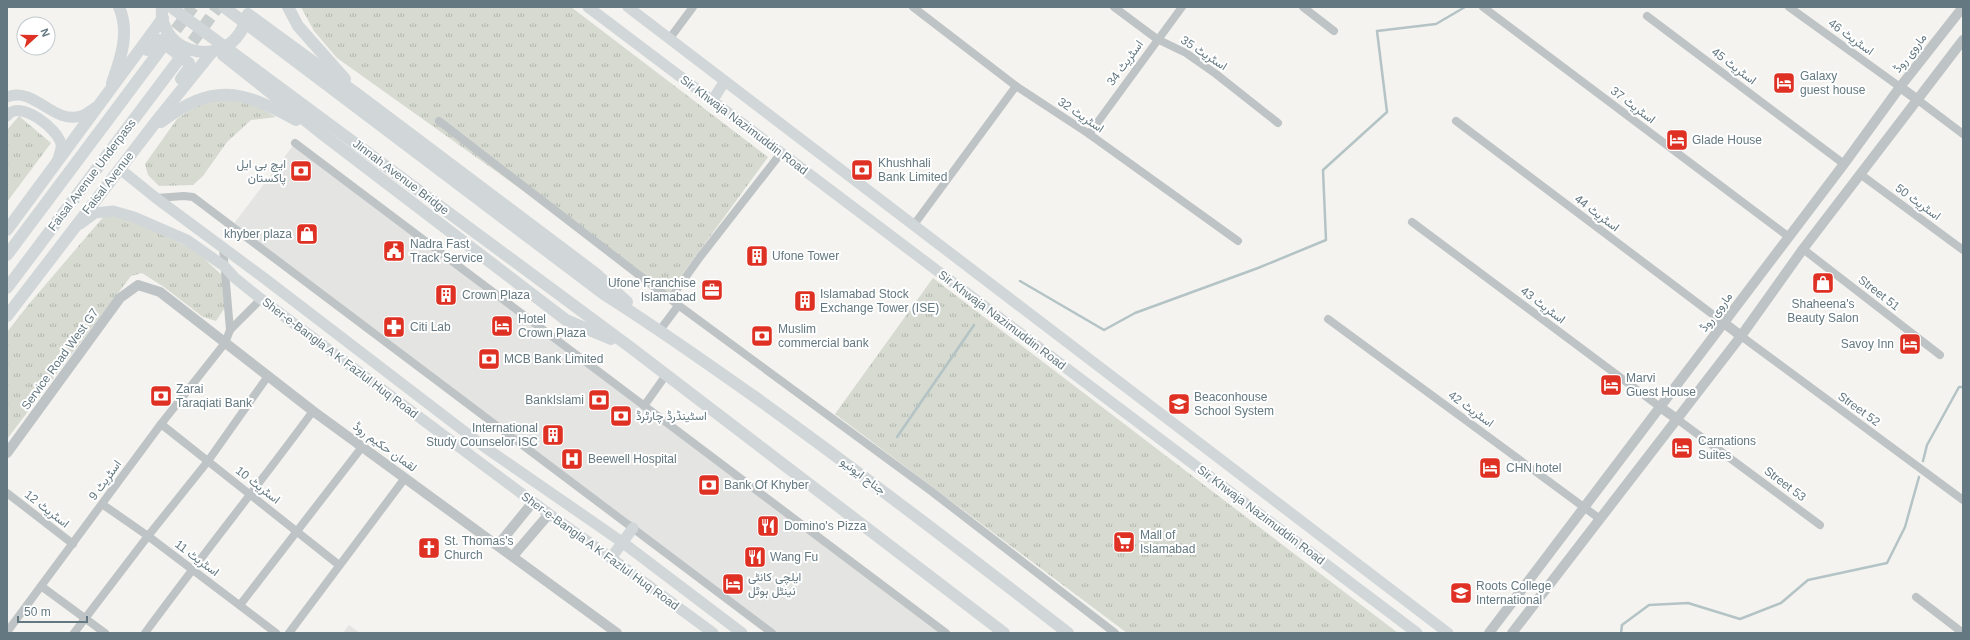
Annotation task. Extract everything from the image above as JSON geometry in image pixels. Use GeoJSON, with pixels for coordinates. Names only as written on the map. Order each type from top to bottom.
{"type":"FeatureCollection","features":[{"type":"Feature","properties":{"kind":"main road"},"geometry":{"type":"LineString","coordinates":[[7,97],[14,94],[28,95],[49,110],[70,117],[81,116],[104,100],[124,45],[124,24],[119,7]]}},
{"type":"Feature","properties":{"kind":"main road"},"geometry":{"type":"LineString","coordinates":[[224,7],[605,295],[657,327]]}},
{"type":"Feature","properties":{"kind":"main road"},"geometry":{"type":"LineString","coordinates":[[288,7],[298,26],[360,96]]}},
{"type":"Feature","properties":{"kind":"main road","name":"Sir Khwaja Nazimuddin Road"},"geometry":{"type":"LineString","coordinates":[[588,7],[1417,633]]}},
{"type":"Feature","properties":{"kind":"main road","name":"Sir Khwaja Nazimuddin Road"},"geometry":{"type":"LineString","coordinates":[[628,7],[1448,633]]}},
{"type":"Feature","properties":{"kind":"main road"},"geometry":{"type":"LineString","coordinates":[[163,10],[167,30],[175,41],[186,48],[199,52],[215,52],[229,45],[238,37],[245,27],[248,9],[360,96],[595,273],[657,327]]}},
{"type":"Feature","properties":{"kind":"main road"},"geometry":{"type":"LineString","coordinates":[[7,230],[121,77],[163,10]]}},
{"type":"Feature","properties":{"kind":"main road","name":"Jinnah Avenue Bridge"},"geometry":{"type":"LineString","coordinates":[[163,10],[630,347]]}},
{"type":"Feature","properties":{"kind":"main road"},"geometry":{"type":"LineString","coordinates":[[121,77],[130,71],[156,40],[160,40],[189,63],[189,68],[163,104],[158,119]]}},
{"type":"Feature","properties":{"kind":"main road","name":"Faisal Avenue Underpass"},"geometry":{"type":"LineString","coordinates":[[7,255],[161,49]]}},
{"type":"Feature","properties":{"kind":"main road"},"geometry":{"type":"LineString","coordinates":[[215,52],[566,320],[630,347],[1004,633]]}},
{"type":"Feature","properties":{"kind":"main road","name":"Faisal Avenue"},"geometry":{"type":"LineString","coordinates":[[7,316],[158,119],[215,52]]}},
{"type":"Feature","properties":{"kind":"main road","name":"Faisal Avenue Underpass"},"geometry":{"type":"LineString","coordinates":[[7,288],[177,62]]}},
{"type":"Feature","properties":{"kind":"main road"},"geometry":{"type":"LineString","coordinates":[[712,101],[725,81]]}},
{"type":"Feature","properties":{"kind":"main road"},"geometry":{"type":"LineString","coordinates":[[149,131],[175,111],[197,99],[213,94],[226,94],[245,98],[279,111],[325,136]]}},
{"type":"Feature","properties":{"kind":"main road"},"geometry":{"type":"LineString","coordinates":[[7,116],[10,112],[18,109],[32,114],[56,132],[62,145],[57,163]]}},
{"type":"Feature","properties":{"kind":"main road"},"geometry":{"type":"LineString","coordinates":[[42,122],[49,110]]}},
{"type":"Feature","properties":{"kind":"main road","name":"Sher-e-Bangla A K Fazlul Huq Road"},"geometry":{"type":"LineString","coordinates":[[120,169],[156,198],[486,448],[622,542],[742,633]]}},
{"type":"Feature","properties":{"kind":"main road","name":"Sher-e-Bangla A K Fazlul Huq Road"},"geometry":{"type":"LineString","coordinates":[[72,230],[95,213],[113,211],[187,240],[224,266],[235,278],[261,299],[549,514],[612,558],[713,633]]}},
{"type":"Feature","properties":{"kind":"main road","name":"جناح ایونیو"},"geometry":{"type":"LineString","coordinates":[[657,327],[796,426],[1068,633]]}},
{"type":"Feature","properties":{"kind":"main road"},"geometry":{"type":"LineString","coordinates":[[612,558],[633,528]]}},
{"type":"Feature","properties":{"kind":"street"},"geometry":{"type":"LineString","coordinates":[[670,38],[693,7]]}},
{"type":"Feature","properties":{"kind":"street","name":"اسٹریٹ 32"},"geometry":{"type":"LineString","coordinates":[[913,7],[1016,86],[1089,134],[1238,241]]}},
{"type":"Feature","properties":{"kind":"street","name":"اسٹریٹ 35"},"geometry":{"type":"LineString","coordinates":[[1114,7],[1158,39],[1186,53],[1216,74],[1278,123]]}},
{"type":"Feature","properties":{"kind":"street","name":"اسٹریٹ 34"},"geometry":{"type":"LineString","coordinates":[[1089,134],[1182,7]]}},
{"type":"Feature","properties":{"kind":"street"},"geometry":{"type":"LineString","coordinates":[[1303,7],[1334,31]]}},
{"type":"Feature","properties":{"kind":"street","name":"اسٹریٹ 37"},"geometry":{"type":"LineString","coordinates":[[1482,7],[1789,237]]}},
{"type":"Feature","properties":{"kind":"street","name":"اسٹریٹ 46"},"geometry":{"type":"LineString","coordinates":[[1789,7],[1900,87]]}},
{"type":"Feature","properties":{"kind":"street","name":"ماروی روڈ"},"geometry":{"type":"LineString","coordinates":[[1489,633],[1844,164],[1900,87],[1963,7]]}},
{"type":"Feature","properties":{"kind":"street","name":"اسٹریٹ 45"},"geometry":{"type":"LineString","coordinates":[[1647,16],[1844,164]]}},
{"type":"Feature","properties":{"kind":"street"},"geometry":{"type":"LineString","coordinates":[[1512,633],[1741,336],[1803,248],[1963,40]]}},
{"type":"Feature","properties":{"kind":"street"},"geometry":{"type":"LineString","coordinates":[[914,226],[1016,86]]}},
{"type":"Feature","properties":{"kind":"street"},"geometry":{"type":"LineString","coordinates":[[1900,87],[1963,134]]}},
{"type":"Feature","properties":{"kind":"street"},"geometry":{"type":"LineString","coordinates":[[439,121],[678,306],[931,491],[1115,633]]}},
{"type":"Feature","properties":{"kind":"street","name":"اسٹریٹ 44"},"geometry":{"type":"LineString","coordinates":[[1456,121],[1724,323]]}},
{"type":"Feature","properties":{"kind":"street"},"geometry":{"type":"LineString","coordinates":[[295,143],[946,633]]}},
{"type":"Feature","properties":{"kind":"street"},"geometry":{"type":"LineString","coordinates":[[670,299],[700,257],[781,153]]}},
{"type":"Feature","properties":{"kind":"street"},"geometry":{"type":"LineString","coordinates":[[1844,164],[1860,174]]}},
{"type":"Feature","properties":{"kind":"street","name":"اسٹریٹ 50"},"geometry":{"type":"LineString","coordinates":[[1860,174],[1963,250]]}},
{"type":"Feature","properties":{"kind":"street"},"geometry":{"type":"LineString","coordinates":[[156,198],[189,196],[232,226],[772,633]]}},
{"type":"Feature","properties":{"kind":"street","name":"اسٹریٹ 43"},"geometry":{"type":"LineString","coordinates":[[1412,222],[1660,407]]}},
{"type":"Feature","properties":{"kind":"street"},"geometry":{"type":"LineString","coordinates":[[1789,237],[1803,248]]}},
{"type":"Feature","properties":{"kind":"street"},"geometry":{"type":"LineString","coordinates":[[223,248],[230,330]]}},
{"type":"Feature","properties":{"kind":"street","name":"Street 51"},"geometry":{"type":"LineString","coordinates":[[1803,248],[1940,356]]}},
{"type":"Feature","properties":{"kind":"street","name":"لقمان حکیم روڈ"},"geometry":{"type":"LineString","coordinates":[[138,285],[160,292],[313,411],[617,633]]}},
{"type":"Feature","properties":{"kind":"street","name":"Service Road West G7"},"geometry":{"type":"LineString","coordinates":[[7,453],[120,298],[138,285]]}},
{"type":"Feature","properties":{"kind":"street"},"geometry":{"type":"LineString","coordinates":[[225,343],[230,330],[261,299]]}},
{"type":"Feature","properties":{"kind":"street"},"geometry":{"type":"LineString","coordinates":[[657,327],[678,306]]}},
{"type":"Feature","properties":{"kind":"street","name":"اسٹریٹ 42"},"geometry":{"type":"LineString","coordinates":[[1328,319],[1600,519]]}},
{"type":"Feature","properties":{"kind":"street"},"geometry":{"type":"LineString","coordinates":[[1724,323],[1741,336]]}},
{"type":"Feature","properties":{"kind":"street","name":"Street 52"},"geometry":{"type":"LineString","coordinates":[[1741,336],[1963,500]]}},
{"type":"Feature","properties":{"kind":"street","name":"اسٹریٹ 9"},"geometry":{"type":"LineString","coordinates":[[7,632],[161,424],[225,343]]}},
{"type":"Feature","properties":{"kind":"street"},"geometry":{"type":"LineString","coordinates":[[644,406],[666,375]]}},
{"type":"Feature","properties":{"kind":"street"},"geometry":{"type":"LineString","coordinates":[[74,633],[208,460],[268,376]]}},
{"type":"Feature","properties":{"kind":"street"},"geometry":{"type":"LineString","coordinates":[[1660,407],[1677,419]]}},
{"type":"Feature","properties":{"kind":"street"},"geometry":{"type":"LineString","coordinates":[[145,633],[191,569],[252,495],[313,411]]}},
{"type":"Feature","properties":{"kind":"street","name":"Street 53"},"geometry":{"type":"LineString","coordinates":[[1677,419],[1820,525]]}},
{"type":"Feature","properties":{"kind":"street","name":"اسٹریٹ 10"},"geometry":{"type":"LineString","coordinates":[[161,424],[339,565]]}},
{"type":"Feature","properties":{"kind":"street"},"geometry":{"type":"LineString","coordinates":[[240,605],[362,447]]}},
{"type":"Feature","properties":{"kind":"street"},"geometry":{"type":"LineString","coordinates":[[289,633],[405,478]]}},
{"type":"Feature","properties":{"kind":"street","name":"اسٹریٹ 12"},"geometry":{"type":"LineString","coordinates":[[7,493],[73,544]]}},
{"type":"Feature","properties":{"kind":"street"},"geometry":{"type":"LineString","coordinates":[[498,546],[533,502]]}},
{"type":"Feature","properties":{"kind":"street","name":"اسٹریٹ 11"},"geometry":{"type":"LineString","coordinates":[[102,504],[148,536],[276,633]]}},
{"type":"Feature","properties":{"kind":"street"},"geometry":{"type":"LineString","coordinates":[[513,556],[549,514]]}},
{"type":"Feature","properties":{"kind":"street"},"geometry":{"type":"LineString","coordinates":[[40,586],[105,633]]}},
{"type":"Feature","properties":{"kind":"street"},"geometry":{"type":"LineString","coordinates":[[1916,597],[1963,633]]}},
{"type":"Feature","properties":{"kind":"shaded area"},"geometry":{"type":"Polygon","coordinates":[[[295,143],[946,633],[772,633],[232,226],[295,143]]]}},
{"type":"Feature","properties":{"kind":"shaded area"},"geometry":{"type":"Polygon","coordinates":[[[349,625],[360,633],[343,633],[349,625]]]}},
{"type":"Feature","properties":{"kind":"green space"},"geometry":{"type":"Polygon","coordinates":[[[301,7],[571,7],[768,157],[668,294],[337,58],[314,31],[301,7]]]}},
{"type":"Feature","properties":{"kind":"green space"},"geometry":{"type":"Polygon","coordinates":[[[208,98],[246,100],[276,117],[251,120],[227,142],[203,176],[193,185],[159,186],[148,175],[145,164],[177,119],[208,98]]]}},
{"type":"Feature","properties":{"kind":"green space"},"geometry":{"type":"Polygon","coordinates":[[[19,116],[51,143],[7,202],[7,130],[19,116]]]}},
{"type":"Feature","properties":{"kind":"green space"},"geometry":{"type":"Polygon","coordinates":[[[105,215],[136,222],[195,250],[227,280],[228,303],[216,321],[203,317],[164,287],[142,273],[131,276],[7,439],[7,332],[105,215]]]}},
{"type":"Feature","properties":{"kind":"green space"},"geometry":{"type":"Polygon","coordinates":[[[933,278],[1398,633],[1127,633],[835,414],[933,278]]]}},
{"type":"Feature","properties":{"kind":"waterway"},"geometry":{"type":"LineString","coordinates":[[1020,281],[1104,330],[1135,313],[1258,268],[1326,240],[1323,170],[1387,112],[1377,31],[1436,24],[1465,7]]}},
{"type":"Feature","properties":{"kind":"waterway"},"geometry":{"type":"LineString","coordinates":[[897,437],[974,325]]}},
{"type":"Feature","properties":{"kind":"waterway"},"geometry":{"type":"LineString","coordinates":[[1923,461],[1927,445],[1959,387],[1963,387]]}},
{"type":"Feature","properties":{"kind":"waterway"},"geometry":{"type":"LineString","coordinates":[[1621,633],[1622,625],[1649,605],[1688,603],[1740,619],[1781,603],[1808,580],[1887,563],[1905,527],[1919,477]]}},
{"type":"Feature","properties":{"kind":"tunnel"},"geometry":{"type":"LineString","coordinates":[[165,44],[193,7]]}},
{"type":"Feature","properties":{"kind":"tunnel"},"geometry":{"type":"LineString","coordinates":[[182,56],[218,7]]}},
{"type":"Feature","properties":{"kind":"place","name":"Galaxy guest house"},"geometry":{"type":"Point","coordinates":[1784,83]}},
{"type":"Feature","properties":{"kind":"place","name":"Glade House"},"geometry":{"type":"Point","coordinates":[1677,140]}},
{"type":"Feature","properties":{"kind":"place","name":"Khushhali Bank Limited"},"geometry":{"type":"Point","coordinates":[862,170]}},
{"type":"Feature","properties":{"kind":"place","name":"ایچ بی ایل پاکستان"},"geometry":{"type":"Point","coordinates":[301,171]}},
{"type":"Feature","properties":{"kind":"place","name":"khyber plaza"},"geometry":{"type":"Point","coordinates":[307,234]}},
{"type":"Feature","properties":{"kind":"place","name":"Nadra Fast Track Service"},"geometry":{"type":"Point","coordinates":[394,251]}},
{"type":"Feature","properties":{"kind":"place","name":"Ufone Tower"},"geometry":{"type":"Point","coordinates":[757,256]}},
{"type":"Feature","properties":{"kind":"place","name":"Shaheena's Beauty Salon"},"geometry":{"type":"Point","coordinates":[1823,283]}},
{"type":"Feature","properties":{"kind":"place","name":"Ufone Franchise Islamabad"},"geometry":{"type":"Point","coordinates":[712,290]}},
{"type":"Feature","properties":{"kind":"place","name":"Crown Plaza"},"geometry":{"type":"Point","coordinates":[446,295]}},
{"type":"Feature","properties":{"kind":"place","name":"Islamabad Stock Exchange Tower (ISE)"},"geometry":{"type":"Point","coordinates":[805,301]}},
{"type":"Feature","properties":{"kind":"place","name":"Hotel Crown Plaza"},"geometry":{"type":"Point","coordinates":[502,326]}},
{"type":"Feature","properties":{"kind":"place","name":"Citi Lab"},"geometry":{"type":"Point","coordinates":[394,327]}},
{"type":"Feature","properties":{"kind":"place","name":"Muslim commercial bank"},"geometry":{"type":"Point","coordinates":[762,336]}},
{"type":"Feature","properties":{"kind":"place","name":"Savoy Inn"},"geometry":{"type":"Point","coordinates":[1910,344]}},
{"type":"Feature","properties":{"kind":"place","name":"MCB Bank Limited"},"geometry":{"type":"Point","coordinates":[489,359]}},
{"type":"Feature","properties":{"kind":"place","name":"Marvi Guest House"},"geometry":{"type":"Point","coordinates":[1611,385]}},
{"type":"Feature","properties":{"kind":"place","name":"Zarai Taraqiati Bank"},"geometry":{"type":"Point","coordinates":[161,396]}},
{"type":"Feature","properties":{"kind":"place","name":"BankIslami"},"geometry":{"type":"Point","coordinates":[599,400]}},
{"type":"Feature","properties":{"kind":"place","name":"Beaconhouse School System"},"geometry":{"type":"Point","coordinates":[1179,404]}},
{"type":"Feature","properties":{"kind":"place","name":"اسٹینڈرڈ چارٹرڈ"},"geometry":{"type":"Point","coordinates":[621,416]}},
{"type":"Feature","properties":{"kind":"place","name":"International Study Counselor ISC"},"geometry":{"type":"Point","coordinates":[553,435]}},
{"type":"Feature","properties":{"kind":"place","name":"Carnations Suites"},"geometry":{"type":"Point","coordinates":[1682,448]}},
{"type":"Feature","properties":{"kind":"place","name":"Beewell Hospital"},"geometry":{"type":"Point","coordinates":[572,459]}},
{"type":"Feature","properties":{"kind":"place","name":"CHN hotel"},"geometry":{"type":"Point","coordinates":[1490,468]}},
{"type":"Feature","properties":{"kind":"place","name":"Bank Of Khyber"},"geometry":{"type":"Point","coordinates":[709,485]}},
{"type":"Feature","properties":{"kind":"place","name":"Domino's Pizza"},"geometry":{"type":"Point","coordinates":[768,526]}},
{"type":"Feature","properties":{"kind":"place","name":"Mall of Islamabad"},"geometry":{"type":"Point","coordinates":[1124,542]}},
{"type":"Feature","properties":{"kind":"place","name":"St. Thomas's Church"},"geometry":{"type":"Point","coordinates":[429,548]}},
{"type":"Feature","properties":{"kind":"place","name":"Wang Fu"},"geometry":{"type":"Point","coordinates":[755,557]}},
{"type":"Feature","properties":{"kind":"place","name":"ایلچی کانٹی نینٹل ہوٹل"},"geometry":{"type":"Point","coordinates":[733,584]}},
{"type":"Feature","properties":{"kind":"place","name":"Roots College International"},"geometry":{"type":"Point","coordinates":[1461,593]}}]}
